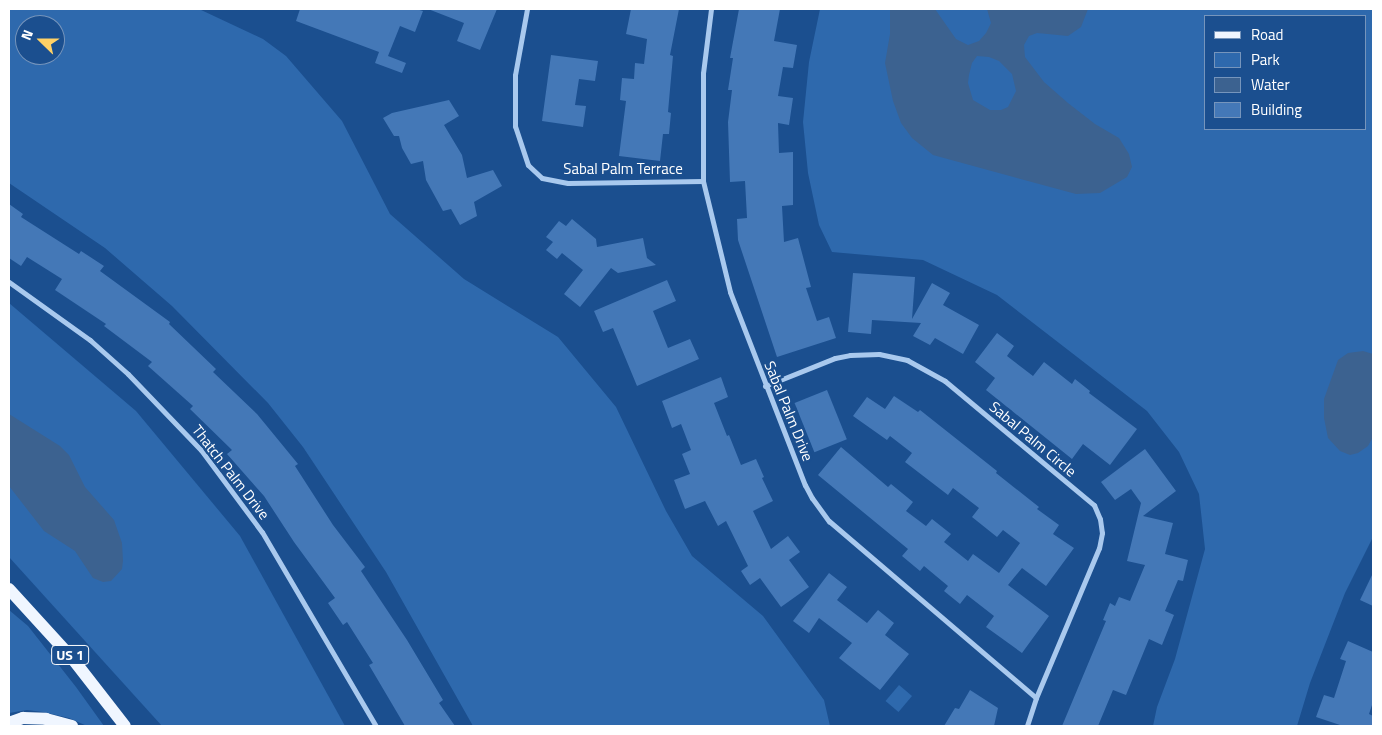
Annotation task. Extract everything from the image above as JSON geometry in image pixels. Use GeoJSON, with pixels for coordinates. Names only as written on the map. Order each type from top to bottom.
{"type":"FeatureCollection","features":[{"type":"Feature","properties":{"kind":"main road","name":"US 1"},"geometry":{"type":"LineString","coordinates":[[10,592],[72,658],[125,726]]}},
{"type":"Feature","properties":{"kind":"main road"},"geometry":{"type":"LineString","coordinates":[[9,723],[23,718],[46,719],[72,726]]}},
{"type":"Feature","properties":{"kind":"street","name":"Sabal Palm Terrace"},"geometry":{"type":"LineString","coordinates":[[527,9],[515,75],[514,126],[528,165],[542,178],[568,183],[703,181]]}},
{"type":"Feature","properties":{"kind":"street","name":"Sabal Palm Drive"},"geometry":{"type":"LineString","coordinates":[[711,9],[703,73],[703,181],[730,292],[805,485],[825,515],[1036,698]]}},
{"type":"Feature","properties":{"kind":"street","name":"Thatch Palm Drive"},"geometry":{"type":"LineString","coordinates":[[9,282],[90,340],[128,374],[200,450],[262,532],[376,726]]}},
{"type":"Feature","properties":{"kind":"street","name":"Sabal Palm Circle"},"geometry":{"type":"LineString","coordinates":[[765,386],[835,358],[850,355],[878,354],[907,360],[945,381],[1094,505],[1100,518],[1102,533],[1099,548],[1036,698]]}},
{"type":"Feature","properties":{"kind":"street"},"geometry":{"type":"LineString","coordinates":[[1027,726],[1036,698]]}},
{"type":"Feature","properties":{"kind":"green space"},"geometry":{"type":"Polygon","coordinates":[[[9,9],[199,9],[263,39],[286,56],[342,121],[390,214],[464,279],[558,337],[616,407],[666,511],[692,556],[763,616],[824,700],[830,726],[473,726],[386,572],[303,447],[268,403],[172,306],[105,248],[9,183],[9,9]]]}},
{"type":"Feature","properties":{"kind":"green space"},"geometry":{"type":"Polygon","coordinates":[[[820,9],[1373,9],[1373,537],[1345,593],[1310,683],[1297,726],[1153,726],[1157,707],[1175,659],[1205,549],[1199,494],[1179,452],[1147,411],[997,295],[923,260],[832,252],[819,225],[808,173],[803,122],[809,62],[820,9]]]}},
{"type":"Feature","properties":{"kind":"green space"},"geometry":{"type":"Polygon","coordinates":[[[9,303],[136,411],[240,536],[345,726],[162,726],[9,557],[9,303]]]}},
{"type":"Feature","properties":{"kind":"green space"},"geometry":{"type":"Polygon","coordinates":[[[9,610],[28,626],[104,726],[87,726],[69,718],[43,712],[27,710],[9,713],[9,610]]]}},
{"type":"Feature","properties":{"kind":"green space"},"geometry":{"type":"Polygon","coordinates":[[[899,685],[912,696],[899,712],[886,701],[899,685]]]}},
{"type":"Feature","properties":{"kind":"water"},"geometry":{"type":"Polygon","coordinates":[[[890,9],[935,9],[956,39],[968,45],[979,41],[986,33],[991,23],[987,9],[1088,9],[1081,27],[1068,36],[1037,33],[1029,36],[1024,45],[1025,57],[1044,82],[1068,103],[1095,124],[1119,138],[1129,154],[1132,167],[1127,177],[1100,193],[1076,194],[933,155],[912,138],[901,123],[893,101],[885,63],[890,34],[890,9]],[[977,56],[972,63],[968,83],[973,100],[990,110],[1001,110],[1008,107],[1016,91],[1012,74],[999,61],[989,57],[977,56]]]}},
{"type":"Feature","properties":{"kind":"water"},"geometry":{"type":"Polygon","coordinates":[[[1363,351],[1373,354],[1373,437],[1368,446],[1358,453],[1350,455],[1340,451],[1328,438],[1324,418],[1324,399],[1338,360],[1348,353],[1363,351]]]}},
{"type":"Feature","properties":{"kind":"water"},"geometry":{"type":"Polygon","coordinates":[[[9,414],[60,446],[69,455],[85,487],[114,520],[122,543],[123,561],[122,569],[111,581],[103,582],[93,578],[75,551],[44,531],[9,486],[9,414]]]}},
{"type":"Feature","properties":{"kind":"building"},"geometry":{"type":"Polygon","coordinates":[[[300,9],[416,9],[423,11],[415,32],[400,26],[388,56],[406,63],[402,73],[375,63],[379,52],[296,21],[300,9]]]}},
{"type":"Feature","properties":{"kind":"building"},"geometry":{"type":"Polygon","coordinates":[[[428,9],[497,9],[480,50],[457,41],[464,23],[428,9]]]}},
{"type":"Feature","properties":{"kind":"building"},"geometry":{"type":"Polygon","coordinates":[[[631,9],[679,9],[670,55],[673,56],[668,112],[671,113],[669,134],[663,134],[660,161],[619,156],[626,101],[620,100],[622,78],[634,79],[635,63],[644,64],[647,39],[626,34],[631,9]]]}},
{"type":"Feature","properties":{"kind":"building"},"geometry":{"type":"Polygon","coordinates":[[[739,9],[780,9],[774,41],[797,45],[793,68],[783,67],[778,96],[793,98],[789,125],[778,123],[779,153],[793,152],[793,205],[782,206],[784,242],[798,238],[811,287],[806,288],[817,321],[829,317],[836,338],[777,357],[738,240],[737,219],[747,218],[745,181],[730,182],[728,122],[732,90],[728,90],[733,58],[730,58],[739,9]]]}},
{"type":"Feature","properties":{"kind":"building"},"geometry":{"type":"Polygon","coordinates":[[[551,55],[598,61],[595,81],[579,79],[575,105],[586,106],[583,127],[542,121],[551,55]]]}},
{"type":"Feature","properties":{"kind":"building"},"geometry":{"type":"Polygon","coordinates":[[[449,100],[459,116],[444,125],[462,155],[467,178],[493,170],[502,186],[474,202],[477,216],[460,225],[451,209],[443,211],[426,180],[423,161],[411,164],[402,148],[399,136],[394,136],[383,118],[392,113],[449,100]]]}},
{"type":"Feature","properties":{"kind":"building"},"geometry":{"type":"Polygon","coordinates":[[[9,204],[23,214],[21,217],[79,254],[81,251],[104,266],[100,271],[170,322],[169,324],[216,369],[213,372],[257,414],[298,464],[295,466],[333,525],[365,567],[361,571],[407,640],[443,700],[439,703],[455,726],[405,726],[369,665],[373,663],[347,622],[343,625],[328,603],[335,598],[294,542],[264,496],[227,454],[232,450],[190,409],[193,406],[148,366],[152,362],[104,326],[106,324],[55,290],[62,279],[27,257],[21,266],[9,258],[9,204]]]}},
{"type":"Feature","properties":{"kind":"building"},"geometry":{"type":"Polygon","coordinates":[[[572,219],[596,239],[597,247],[643,238],[647,258],[656,265],[618,273],[611,268],[580,307],[564,294],[583,270],[562,253],[557,259],[546,250],[553,242],[546,237],[559,221],[566,226],[572,219]]]}},
{"type":"Feature","properties":{"kind":"building"},"geometry":{"type":"Polygon","coordinates":[[[853,273],[915,277],[912,319],[932,283],[950,293],[943,305],[979,325],[963,354],[935,338],[930,345],[913,336],[921,323],[872,320],[871,334],[848,332],[853,273]]]}},
{"type":"Feature","properties":{"kind":"building"},"geometry":{"type":"Polygon","coordinates":[[[667,280],[676,301],[653,311],[668,348],[690,339],[699,359],[637,386],[613,328],[603,332],[594,311],[667,280]]]}},
{"type":"Feature","properties":{"kind":"building"},"geometry":{"type":"Polygon","coordinates":[[[997,333],[1014,346],[1007,356],[1033,376],[1044,362],[1072,384],[1075,379],[1090,391],[1089,393],[1137,429],[1110,465],[1083,444],[1072,459],[986,390],[995,378],[975,362],[997,333]]]}},
{"type":"Feature","properties":{"kind":"building"},"geometry":{"type":"Polygon","coordinates":[[[721,377],[728,397],[714,403],[727,436],[729,435],[741,465],[756,459],[764,477],[762,478],[773,501],[753,511],[771,549],[788,536],[800,552],[789,560],[809,587],[781,607],[760,578],[750,585],[741,571],[748,566],[726,521],[718,526],[705,501],[685,509],[674,480],[690,474],[682,454],[691,450],[681,424],[672,428],[662,401],[721,377]]]}},
{"type":"Feature","properties":{"kind":"building"},"geometry":{"type":"Polygon","coordinates":[[[827,390],[847,439],[814,452],[795,403],[827,390]]]}},
{"type":"Feature","properties":{"kind":"building"},"geometry":{"type":"Polygon","coordinates":[[[894,396],[918,412],[920,410],[997,471],[996,473],[1039,507],[1037,509],[1059,525],[1053,534],[1074,548],[1046,586],[1022,568],[1008,585],[1049,616],[1022,653],[986,627],[994,616],[967,595],[960,604],[944,591],[948,586],[924,566],[920,571],[902,556],[908,549],[818,475],[841,447],[888,487],[891,484],[913,502],[906,511],[926,526],[932,519],[951,534],[944,542],[968,561],[973,554],[999,573],[1020,543],[1003,530],[997,537],[972,517],[979,508],[953,488],[948,495],[905,462],[912,453],[890,436],[887,440],[853,416],[867,397],[885,409],[894,396]]]}},
{"type":"Feature","properties":{"kind":"building"},"geometry":{"type":"Polygon","coordinates":[[[1145,449],[1176,491],[1143,516],[1173,523],[1165,554],[1188,560],[1183,581],[1178,580],[1165,611],[1174,615],[1162,645],[1149,639],[1126,695],[1113,690],[1098,726],[1062,726],[1106,621],[1103,620],[1110,603],[1115,606],[1119,597],[1130,601],[1145,565],[1127,561],[1141,503],[1131,489],[1115,500],[1101,482],[1145,449]]]}},
{"type":"Feature","properties":{"kind":"building"},"geometry":{"type":"Polygon","coordinates":[[[829,573],[847,587],[837,600],[867,623],[878,610],[894,623],[885,635],[909,654],[880,690],[839,658],[852,643],[819,618],[809,633],[793,621],[829,573]]]}},
{"type":"Feature","properties":{"kind":"building"},"geometry":{"type":"Polygon","coordinates":[[[1373,573],[1373,606],[1360,600],[1373,573]]]}},
{"type":"Feature","properties":{"kind":"building"},"geometry":{"type":"Polygon","coordinates":[[[1348,641],[1373,652],[1373,702],[1369,714],[1373,716],[1373,726],[1343,726],[1316,717],[1324,695],[1334,698],[1346,661],[1340,659],[1348,641]]]}},
{"type":"Feature","properties":{"kind":"building"},"geometry":{"type":"Polygon","coordinates":[[[970,690],[998,708],[994,726],[944,726],[955,708],[959,709],[970,690]]]}}]}
